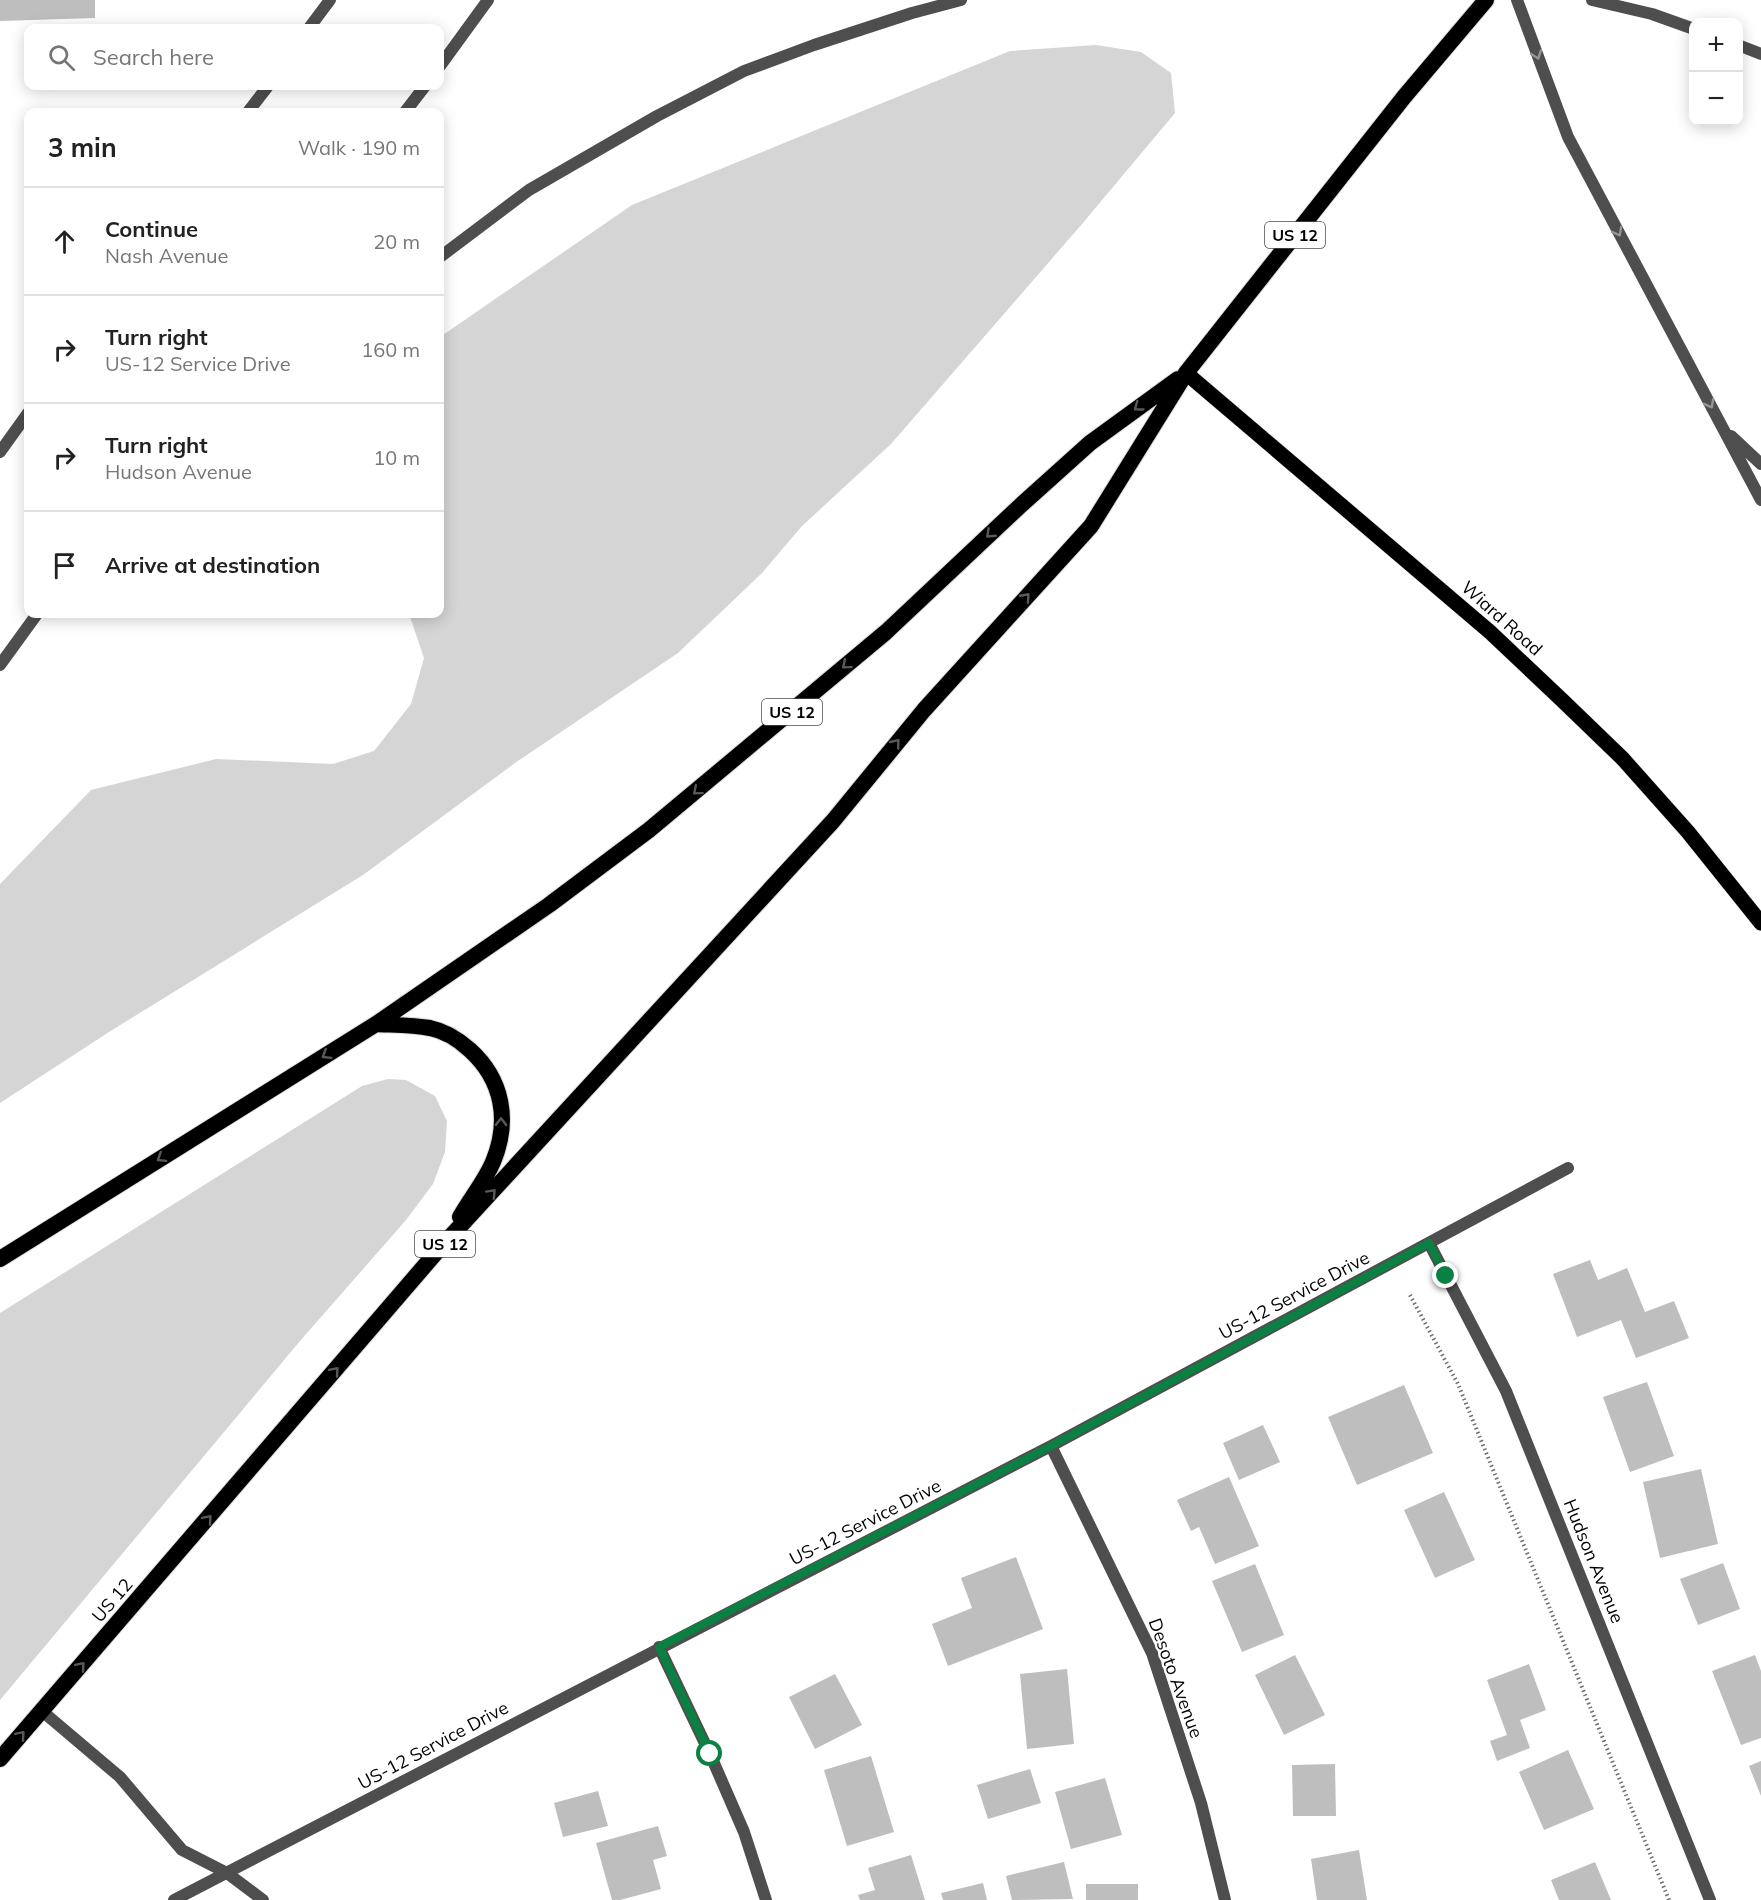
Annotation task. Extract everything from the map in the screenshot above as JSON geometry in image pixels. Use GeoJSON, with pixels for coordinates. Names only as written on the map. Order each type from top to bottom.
{"type":"FeatureCollection","features":[{"type":"Feature","properties":{"kind":"highway","name":"US 12"},"geometry":{"type":"LineString","coordinates":[[0,1759],[440,1248],[833,821],[924,710],[1091,526],[1186,373],[1404,97],[1486,0]]}},
{"type":"Feature","properties":{"kind":"highway","name":"US 12"},"geometry":{"type":"LineString","coordinates":[[0,1259],[376,1024],[549,905],[650,830],[886,632],[1090,443],[1186,373]]}},
{"type":"Feature","properties":{"kind":"highway"},"geometry":{"type":"LineString","coordinates":[[376,1024],[432,1028],[458,1039],[479,1058],[494,1079],[501,1102],[502,1128],[493,1162],[440,1248]]}},
{"type":"Feature","properties":{"kind":"main road","name":"Wiard Road"},"geometry":{"type":"LineString","coordinates":[[1186,373],[1490,632],[1555,693],[1630,767],[1688,831],[1761,923]]}},
{"type":"Feature","properties":{"kind":"street"},"geometry":{"type":"LineString","coordinates":[[312,24],[330,0]]}},
{"type":"Feature","properties":{"kind":"street"},"geometry":{"type":"LineString","coordinates":[[444,60],[488,0]]}},
{"type":"Feature","properties":{"kind":"street"},"geometry":{"type":"LineString","coordinates":[[444,254],[529,190],[657,116],[744,71],[813,45],[912,13],[961,0]]}},
{"type":"Feature","properties":{"kind":"street"},"geometry":{"type":"LineString","coordinates":[[1517,0],[1568,137],[1761,500]]}},
{"type":"Feature","properties":{"kind":"street"},"geometry":{"type":"LineString","coordinates":[[1592,0],[1652,14],[1689,27]]}},
{"type":"Feature","properties":{"kind":"street"},"geometry":{"type":"LineString","coordinates":[[1743,47],[1761,54]]}},
{"type":"Feature","properties":{"kind":"street"},"geometry":{"type":"LineString","coordinates":[[251,108],[265,90]]}},
{"type":"Feature","properties":{"kind":"street"},"geometry":{"type":"LineString","coordinates":[[408,108],[422,90]]}},
{"type":"Feature","properties":{"kind":"street"},"geometry":{"type":"LineString","coordinates":[[0,452],[24,419]]}},
{"type":"Feature","properties":{"kind":"street"},"geometry":{"type":"LineString","coordinates":[[1723,429],[1761,464]]}},
{"type":"Feature","properties":{"kind":"street"},"geometry":{"type":"LineString","coordinates":[[0,665],[34,618]]}},
{"type":"Feature","properties":{"kind":"street","name":"US-12 Service Drive"},"geometry":{"type":"LineString","coordinates":[[174,1900],[1051,1446],[1568,1168]]}},
{"type":"Feature","properties":{"kind":"street","name":"Hudson Avenue"},"geometry":{"type":"LineString","coordinates":[[1429,1243],[1506,1391],[1710,1900]]}},
{"type":"Feature","properties":{"kind":"street","name":"Desoto Avenue"},"geometry":{"type":"LineString","coordinates":[[1051,1446],[1152,1653],[1202,1803],[1225,1900]]}},
{"type":"Feature","properties":{"kind":"street"},"geometry":{"type":"LineString","coordinates":[[659,1647],[744,1832],[766,1900]]}},
{"type":"Feature","properties":{"kind":"street"},"geometry":{"type":"LineString","coordinates":[[42,1711],[120,1777],[182,1850],[227,1873],[263,1900]]}},
{"type":"Feature","properties":{"kind":"path"},"geometry":{"type":"LineString","coordinates":[[1410,1295],[1458,1384],[1669,1900]]}},
{"type":"Feature","properties":{"kind":"shaded area"},"geometry":{"type":"Polygon","coordinates":[[[1096,45],[1141,52],[1171,73],[1175,113],[891,444],[802,526],[762,573],[678,653],[515,763],[363,875],[109,1032],[0,1103],[0,884],[91,790],[216,759],[333,764],[374,751],[411,704],[424,658],[410,618],[444,618],[444,334],[632,205],[1010,51],[1096,45]]]}},
{"type":"Feature","properties":{"kind":"shaded area"},"geometry":{"type":"Polygon","coordinates":[[[388,1079],[406,1080],[435,1096],[447,1121],[445,1152],[433,1184],[406,1220],[300,1341],[0,1700],[0,1313],[362,1086],[388,1079]]]}},
{"type":"Feature","properties":{"kind":"building"},"geometry":{"type":"Polygon","coordinates":[[[0,0],[95,0],[95,18],[0,21],[0,0]]]}},
{"type":"Feature","properties":{"kind":"building"},"geometry":{"type":"Polygon","coordinates":[[[1590,1260],[1598,1280],[1627,1268],[1645,1312],[1674,1301],[1689,1338],[1636,1358],[1621,1320],[1577,1337],[1553,1274],[1590,1260]]]}},
{"type":"Feature","properties":{"kind":"building"},"geometry":{"type":"Polygon","coordinates":[[[1647,1382],[1674,1456],[1630,1472],[1603,1397],[1647,1382]]]}},
{"type":"Feature","properties":{"kind":"building"},"geometry":{"type":"Polygon","coordinates":[[[1404,1385],[1433,1453],[1357,1485],[1328,1417],[1404,1385]]]}},
{"type":"Feature","properties":{"kind":"building"},"geometry":{"type":"Polygon","coordinates":[[[1263,1425],[1280,1462],[1239,1480],[1223,1443],[1263,1425]]]}},
{"type":"Feature","properties":{"kind":"building"},"geometry":{"type":"Polygon","coordinates":[[[1701,1469],[1718,1544],[1660,1558],[1643,1482],[1701,1469]]]}},
{"type":"Feature","properties":{"kind":"building"},"geometry":{"type":"Polygon","coordinates":[[[1229,1477],[1259,1546],[1215,1564],[1199,1527],[1191,1531],[1177,1500],[1229,1477]]]}},
{"type":"Feature","properties":{"kind":"building"},"geometry":{"type":"Polygon","coordinates":[[[1444,1492],[1475,1560],[1435,1578],[1404,1510],[1444,1492]]]}},
{"type":"Feature","properties":{"kind":"building"},"geometry":{"type":"Polygon","coordinates":[[[1016,1557],[1043,1629],[948,1666],[932,1624],[972,1608],[961,1578],[1016,1557]]]}},
{"type":"Feature","properties":{"kind":"building"},"geometry":{"type":"Polygon","coordinates":[[[1723,1563],[1740,1609],[1698,1625],[1680,1579],[1723,1563]]]}},
{"type":"Feature","properties":{"kind":"building"},"geometry":{"type":"Polygon","coordinates":[[[1255,1564],[1284,1635],[1242,1652],[1212,1581],[1255,1564]]]}},
{"type":"Feature","properties":{"kind":"building"},"geometry":{"type":"Polygon","coordinates":[[[1295,1655],[1325,1715],[1284,1735],[1255,1675],[1295,1655]]]}},
{"type":"Feature","properties":{"kind":"building"},"geometry":{"type":"Polygon","coordinates":[[[1755,1655],[1761,1671],[1761,1738],[1741,1745],[1712,1671],[1755,1655]]]}},
{"type":"Feature","properties":{"kind":"building"},"geometry":{"type":"Polygon","coordinates":[[[1529,1664],[1546,1710],[1520,1720],[1530,1748],[1497,1761],[1490,1741],[1507,1735],[1487,1680],[1529,1664]]]}},
{"type":"Feature","properties":{"kind":"building"},"geometry":{"type":"Polygon","coordinates":[[[1067,1669],[1074,1744],[1027,1749],[1020,1674],[1067,1669]]]}},
{"type":"Feature","properties":{"kind":"building"},"geometry":{"type":"Polygon","coordinates":[[[835,1674],[862,1725],[815,1749],[789,1697],[835,1674]]]}},
{"type":"Feature","properties":{"kind":"building"},"geometry":{"type":"Polygon","coordinates":[[[1568,1750],[1594,1809],[1544,1830],[1519,1772],[1568,1750]]]}},
{"type":"Feature","properties":{"kind":"building"},"geometry":{"type":"Polygon","coordinates":[[[871,1756],[894,1832],[847,1846],[824,1770],[871,1756]]]}},
{"type":"Feature","properties":{"kind":"building"},"geometry":{"type":"Polygon","coordinates":[[[1761,1761],[1761,1796],[1749,1766],[1761,1761]]]}},
{"type":"Feature","properties":{"kind":"building"},"geometry":{"type":"Polygon","coordinates":[[[1335,1764],[1336,1816],[1293,1816],[1292,1765],[1335,1764]]]}},
{"type":"Feature","properties":{"kind":"building"},"geometry":{"type":"Polygon","coordinates":[[[1030,1769],[1041,1803],[988,1819],[977,1785],[1030,1769]]]}},
{"type":"Feature","properties":{"kind":"building"},"geometry":{"type":"Polygon","coordinates":[[[1105,1778],[1122,1835],[1071,1849],[1055,1792],[1105,1778]]]}},
{"type":"Feature","properties":{"kind":"building"},"geometry":{"type":"Polygon","coordinates":[[[598,1791],[608,1826],[563,1837],[554,1803],[598,1791]]]}},
{"type":"Feature","properties":{"kind":"building"},"geometry":{"type":"Polygon","coordinates":[[[658,1826],[667,1856],[653,1860],[661,1889],[612,1900],[596,1843],[658,1826]]]}},
{"type":"Feature","properties":{"kind":"building"},"geometry":{"type":"Polygon","coordinates":[[[1359,1850],[1367,1900],[1317,1900],[1311,1859],[1359,1850]]]}},
{"type":"Feature","properties":{"kind":"building"},"geometry":{"type":"Polygon","coordinates":[[[911,1855],[925,1900],[860,1900],[858,1895],[875,1890],[868,1868],[911,1855]]]}},
{"type":"Feature","properties":{"kind":"building"},"geometry":{"type":"Polygon","coordinates":[[[1064,1862],[1073,1899],[1012,1900],[1006,1876],[1064,1862]]]}},
{"type":"Feature","properties":{"kind":"building"},"geometry":{"type":"Polygon","coordinates":[[[1595,1862],[1611,1900],[1559,1900],[1551,1880],[1595,1862]]]}},
{"type":"Feature","properties":{"kind":"building"},"geometry":{"type":"Polygon","coordinates":[[[983,1883],[987,1900],[943,1900],[941,1893],[983,1883]]]}},
{"type":"Feature","properties":{"kind":"building"},"geometry":{"type":"Polygon","coordinates":[[[1086,1884],[1138,1884],[1138,1900],[1086,1900],[1086,1884]]]}},
{"type":"Feature","properties":{"kind":"route"},"geometry":{"type":"LineString","coordinates":[[710,1754],[659,1647],[1051,1446],[1429,1243],[1446,1276]]}}]}
